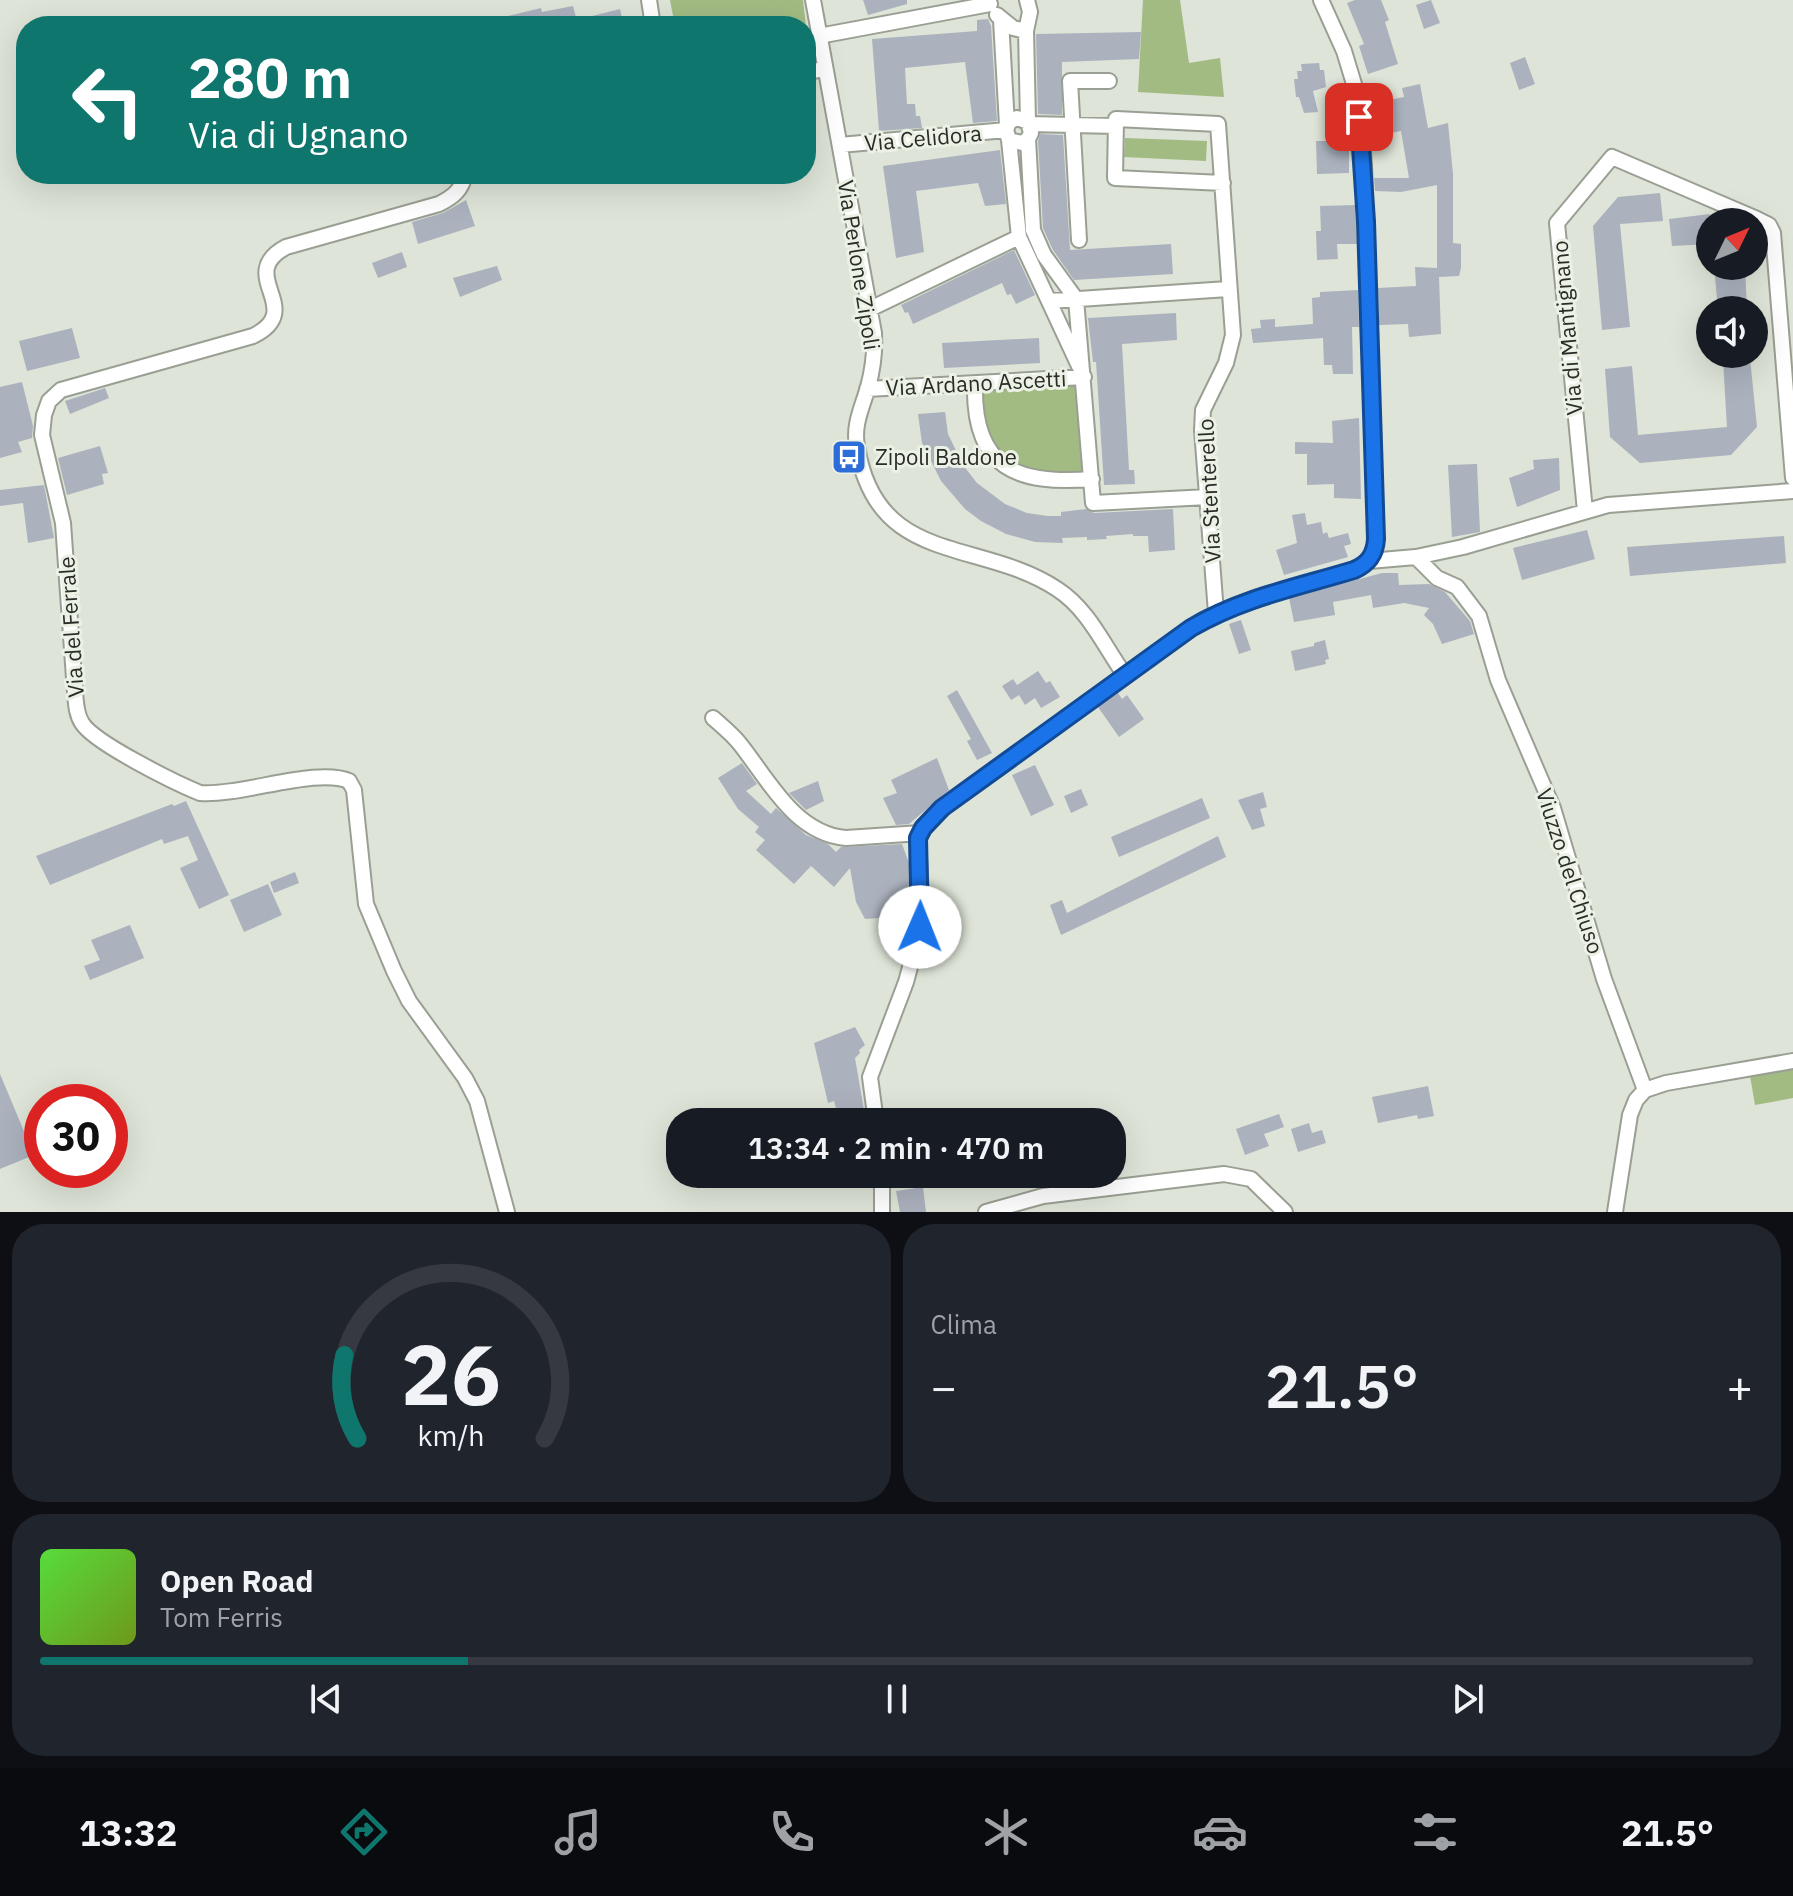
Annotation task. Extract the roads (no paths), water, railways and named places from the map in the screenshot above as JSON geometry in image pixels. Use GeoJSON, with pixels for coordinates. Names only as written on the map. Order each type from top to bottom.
{"type":"FeatureCollection","features":[{"type":"Feature","properties":{"kind":"street"},"geometry":{"type":"LineString","coordinates":[[1027,0],[1030,12],[1026,31],[1033,230],[1044,255],[1076,299],[1093,503],[1208,497]]}},
{"type":"Feature","properties":{"kind":"street"},"geometry":{"type":"LineString","coordinates":[[1321,0],[1344,51],[1357,94],[1364,164],[1376,539],[1369,561]]}},
{"type":"Feature","properties":{"kind":"street"},"geometry":{"type":"LineString","coordinates":[[819,36],[990,2],[1001,20],[1013,28],[1026,31]]}},
{"type":"Feature","properties":{"kind":"street","name":"Via Perlone Zipoli"},"geometry":{"type":"LineString","coordinates":[[816,18],[875,350],[857,420],[857,447],[868,485],[886,513],[901,527],[927,541],[1013,569],[1055,587],[1082,610],[1124,674]]}},
{"type":"Feature","properties":{"kind":"street"},"geometry":{"type":"LineString","coordinates":[[1001,20],[1007,131],[1019,237],[1084,377]]}},
{"type":"Feature","properties":{"kind":"street"},"geometry":{"type":"LineString","coordinates":[[816,70],[825,69]]}},
{"type":"Feature","properties":{"kind":"street"},"geometry":{"type":"LineString","coordinates":[[1079,240],[1070,81],[1109,81]]}},
{"type":"Feature","properties":{"kind":"street"},"geometry":{"type":"LineString","coordinates":[[1007,131],[1017,118],[1028,128]]}},
{"type":"Feature","properties":{"kind":"street","name":"Via Stenterello"},"geometry":{"type":"LineString","coordinates":[[1028,128],[1116,126],[1116,119],[1218,124],[1233,335],[1231,348],[1203,410],[1216,613]]}},
{"type":"Feature","properties":{"kind":"street"},"geometry":{"type":"LineString","coordinates":[[1116,126],[1115,178],[1223,183]]}},
{"type":"Feature","properties":{"kind":"street"},"geometry":{"type":"LineString","coordinates":[[1007,131],[1017,144],[1028,128]]}},
{"type":"Feature","properties":{"kind":"street","name":"Via Celidora"},"geometry":{"type":"LineString","coordinates":[[840,145],[1007,131]]}},
{"type":"Feature","properties":{"kind":"street","name":"Via di Mantignano"},"geometry":{"type":"LineString","coordinates":[[1585,511],[1557,223],[1612,157],[1769,225],[1773,233],[1793,478]]}},
{"type":"Feature","properties":{"kind":"street","name":"Via del Ferrale"},"geometry":{"type":"LineString","coordinates":[[463,184],[452,197],[439,204],[286,247],[271,255],[266,277],[274,306],[274,320],[266,329],[253,336],[61,390],[49,401],[42,435],[63,523],[75,692],[83,725],[98,739],[200,793],[256,789],[319,777],[339,776],[349,781],[354,790],[366,904],[409,1001],[465,1078],[477,1101],[507,1212]]}},
{"type":"Feature","properties":{"kind":"street"},"geometry":{"type":"LineString","coordinates":[[870,309],[1019,237]]}},
{"type":"Feature","properties":{"kind":"street"},"geometry":{"type":"LineString","coordinates":[[1049,301],[1228,289]]}},
{"type":"Feature","properties":{"kind":"street","name":"Via Ardano Ascetti"},"geometry":{"type":"LineString","coordinates":[[867,389],[1084,377]]}},
{"type":"Feature","properties":{"kind":"street"},"geometry":{"type":"LineString","coordinates":[[975,385],[975,407],[981,431],[993,455],[1014,472],[1047,481],[1092,479]]}},
{"type":"Feature","properties":{"kind":"street"},"geometry":{"type":"LineString","coordinates":[[874,1108],[870,1077],[906,982],[919,934],[921,896],[918,843],[921,833],[942,808],[1124,674],[1216,613],[1264,595],[1354,570],[1369,561],[1416,557],[1463,547],[1608,505],[1793,491]]}},
{"type":"Feature","properties":{"kind":"street","name":"Viuzzo del Chiuso"},"geometry":{"type":"LineString","coordinates":[[1416,557],[1437,578],[1457,587],[1479,616],[1498,680],[1553,808],[1604,979],[1645,1090]]}},
{"type":"Feature","properties":{"kind":"street"},"geometry":{"type":"LineString","coordinates":[[713,718],[739,742],[778,796],[815,828],[834,837],[846,838],[921,833]]}},
{"type":"Feature","properties":{"kind":"street"},"geometry":{"type":"LineString","coordinates":[[1615,1212],[1630,1115],[1636,1100],[1645,1090],[1666,1083],[1793,1061]]}},
{"type":"Feature","properties":{"kind":"street"},"geometry":{"type":"LineString","coordinates":[[986,1212],[1043,1196],[1224,1174],[1251,1179],[1285,1212]]}},
{"type":"Feature","properties":{"kind":"street"},"geometry":{"type":"LineString","coordinates":[[882,1188],[882,1212]]}},
{"type":"Feature","properties":{"kind":"place","name":"Zipoli Baldone"},"geometry":{"type":"Point","coordinates":[849,457]}}]}
